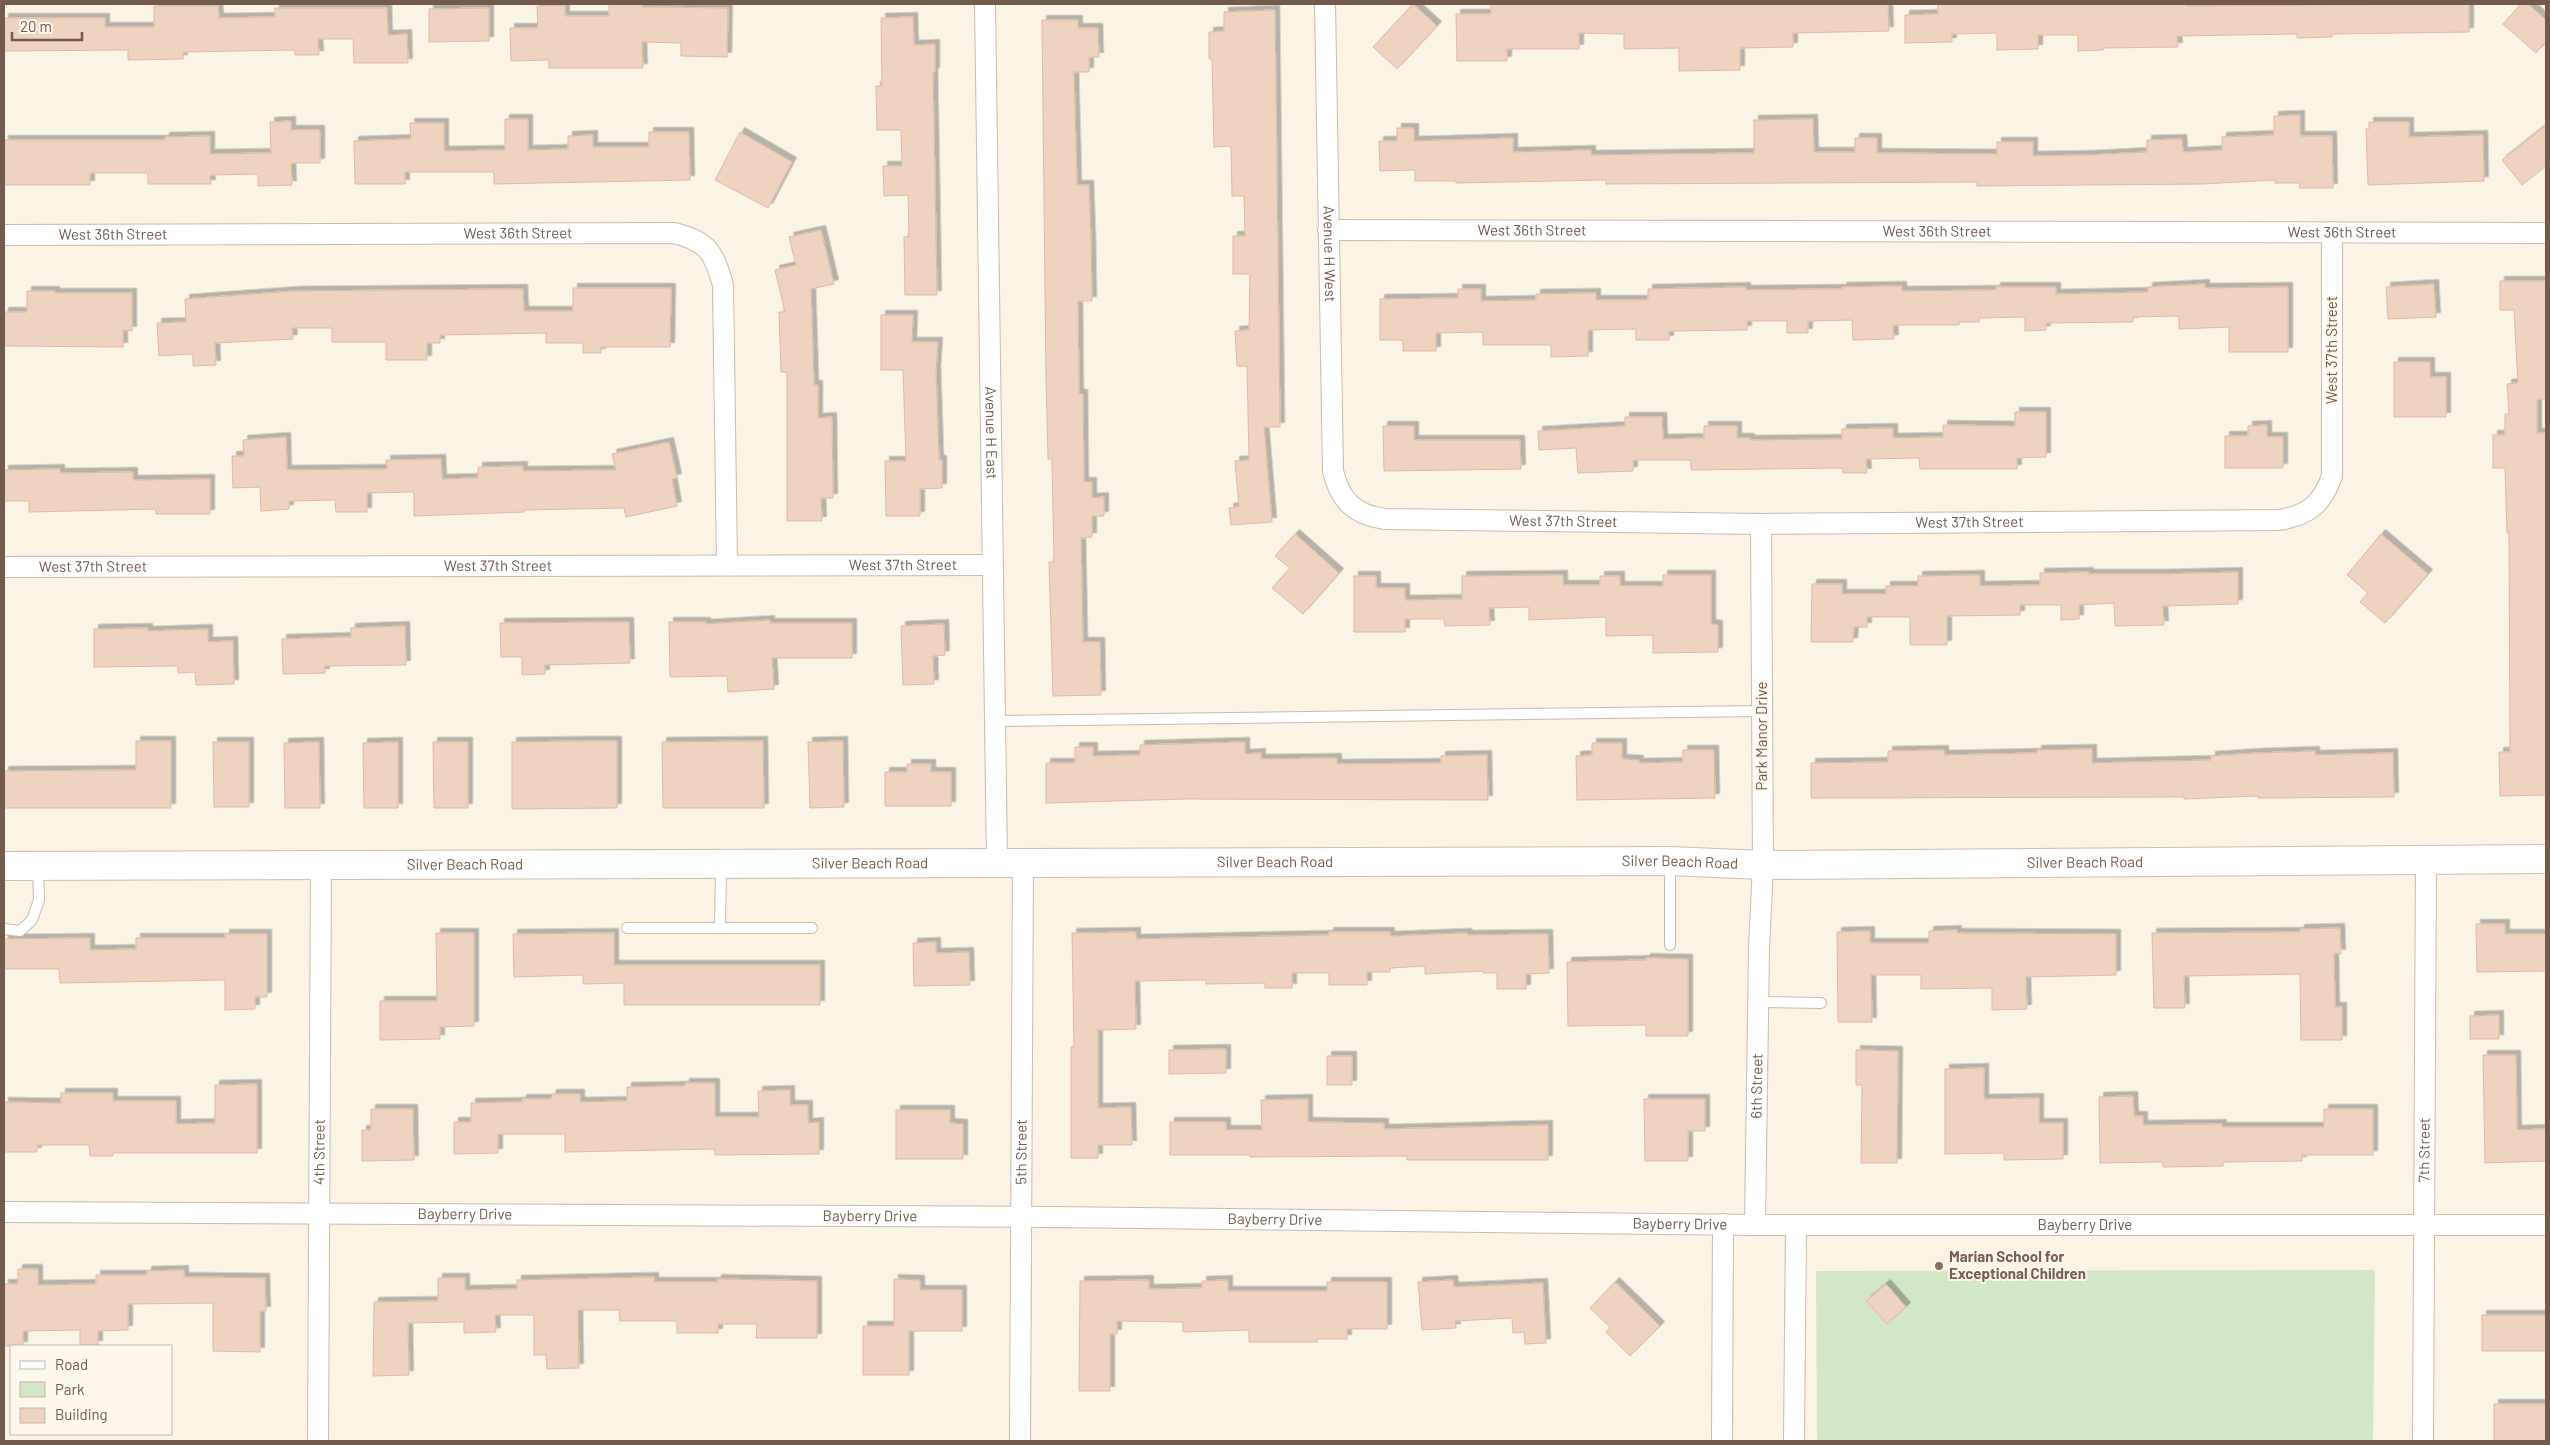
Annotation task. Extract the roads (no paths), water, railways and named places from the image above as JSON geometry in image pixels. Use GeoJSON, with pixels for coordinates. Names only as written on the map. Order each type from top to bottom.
{"type":"FeatureCollection","features":[{"type":"Feature","properties":{"kind":"street","name":"Avenue H East"},"geometry":{"type":"LineString","coordinates":[[985,4],[995,721],[1010,862]]}},
{"type":"Feature","properties":{"kind":"street","name":"Avenue H West"},"geometry":{"type":"LineString","coordinates":[[1325,4],[1333,472],[1337,488],[1346,502]]}},
{"type":"Feature","properties":{"kind":"street","name":"West 36th Street"},"geometry":{"type":"LineString","coordinates":[[1328,230],[2546,233]]}},
{"type":"Feature","properties":{"kind":"street","name":"West 37th Street"},"geometry":{"type":"LineString","coordinates":[[1346,502],[1369,517],[1385,520],[1761,524],[2279,520],[2296,518],[2316,506],[2326,492],[2332,476],[2332,232]]}},
{"type":"Feature","properties":{"kind":"street","name":"West 36th Street"},"geometry":{"type":"LineString","coordinates":[[4,235],[674,233],[691,237],[705,246],[716,259],[723,285],[727,565]]}},
{"type":"Feature","properties":{"kind":"street","name":"Park Manor Drive"},"geometry":{"type":"LineString","coordinates":[[1759,948],[1763,865],[1761,524]]}},
{"type":"Feature","properties":{"kind":"street","name":"West 37th Street"},"geometry":{"type":"LineString","coordinates":[[4,566],[993,565]]}},
{"type":"Feature","properties":{"kind":"street","name":"7th Street"},"geometry":{"type":"LineString","coordinates":[[2422,1441],[2426,859]]}},
{"type":"Feature","properties":{"kind":"street","name":"Silver Beach Road"},"geometry":{"type":"LineString","coordinates":[[4,866],[1670,861],[1763,865],[2546,859]]}},
{"type":"Feature","properties":{"kind":"street","name":"5th Street"},"geometry":{"type":"LineString","coordinates":[[1010,862],[1021,1217],[1020,1441]]}},
{"type":"Feature","properties":{"kind":"street","name":"4th Street"},"geometry":{"type":"LineString","coordinates":[[318,1441],[321,864]]}},
{"type":"Feature","properties":{"kind":"street","name":"6th Street"},"geometry":{"type":"LineString","coordinates":[[1756,1225],[1759,948]]}},
{"type":"Feature","properties":{"kind":"street","name":"Bayberry Drive"},"geometry":{"type":"LineString","coordinates":[[4,1212],[1021,1217],[1756,1225],[2546,1225]]}},
{"type":"Feature","properties":{"kind":"street"},"geometry":{"type":"LineString","coordinates":[[1722,1441],[1723,1224]]}},
{"type":"Feature","properties":{"kind":"street"},"geometry":{"type":"LineString","coordinates":[[1794,1441],[1796,1225]]}},
{"type":"Feature","properties":{"kind":"lane"},"geometry":{"type":"LineString","coordinates":[[995,721],[1762,711]]}},
{"type":"Feature","properties":{"kind":"lane"},"geometry":{"type":"LineString","coordinates":[[1670,861],[1670,945]]}},
{"type":"Feature","properties":{"kind":"lane"},"geometry":{"type":"LineString","coordinates":[[720,928],[721,863]]}},
{"type":"Feature","properties":{"kind":"lane"},"geometry":{"type":"LineString","coordinates":[[4,929],[20,931],[32,920],[39,900],[38,866]]}},
{"type":"Feature","properties":{"kind":"lane"},"geometry":{"type":"LineString","coordinates":[[627,928],[812,928]]}},
{"type":"Feature","properties":{"kind":"lane"},"geometry":{"type":"LineString","coordinates":[[1758,1002],[1821,1003]]}},
{"type":"Feature","properties":{"kind":"place","name":"Marian School for Exceptional Children"},"geometry":{"type":"Point","coordinates":[1939,1266]}}]}
